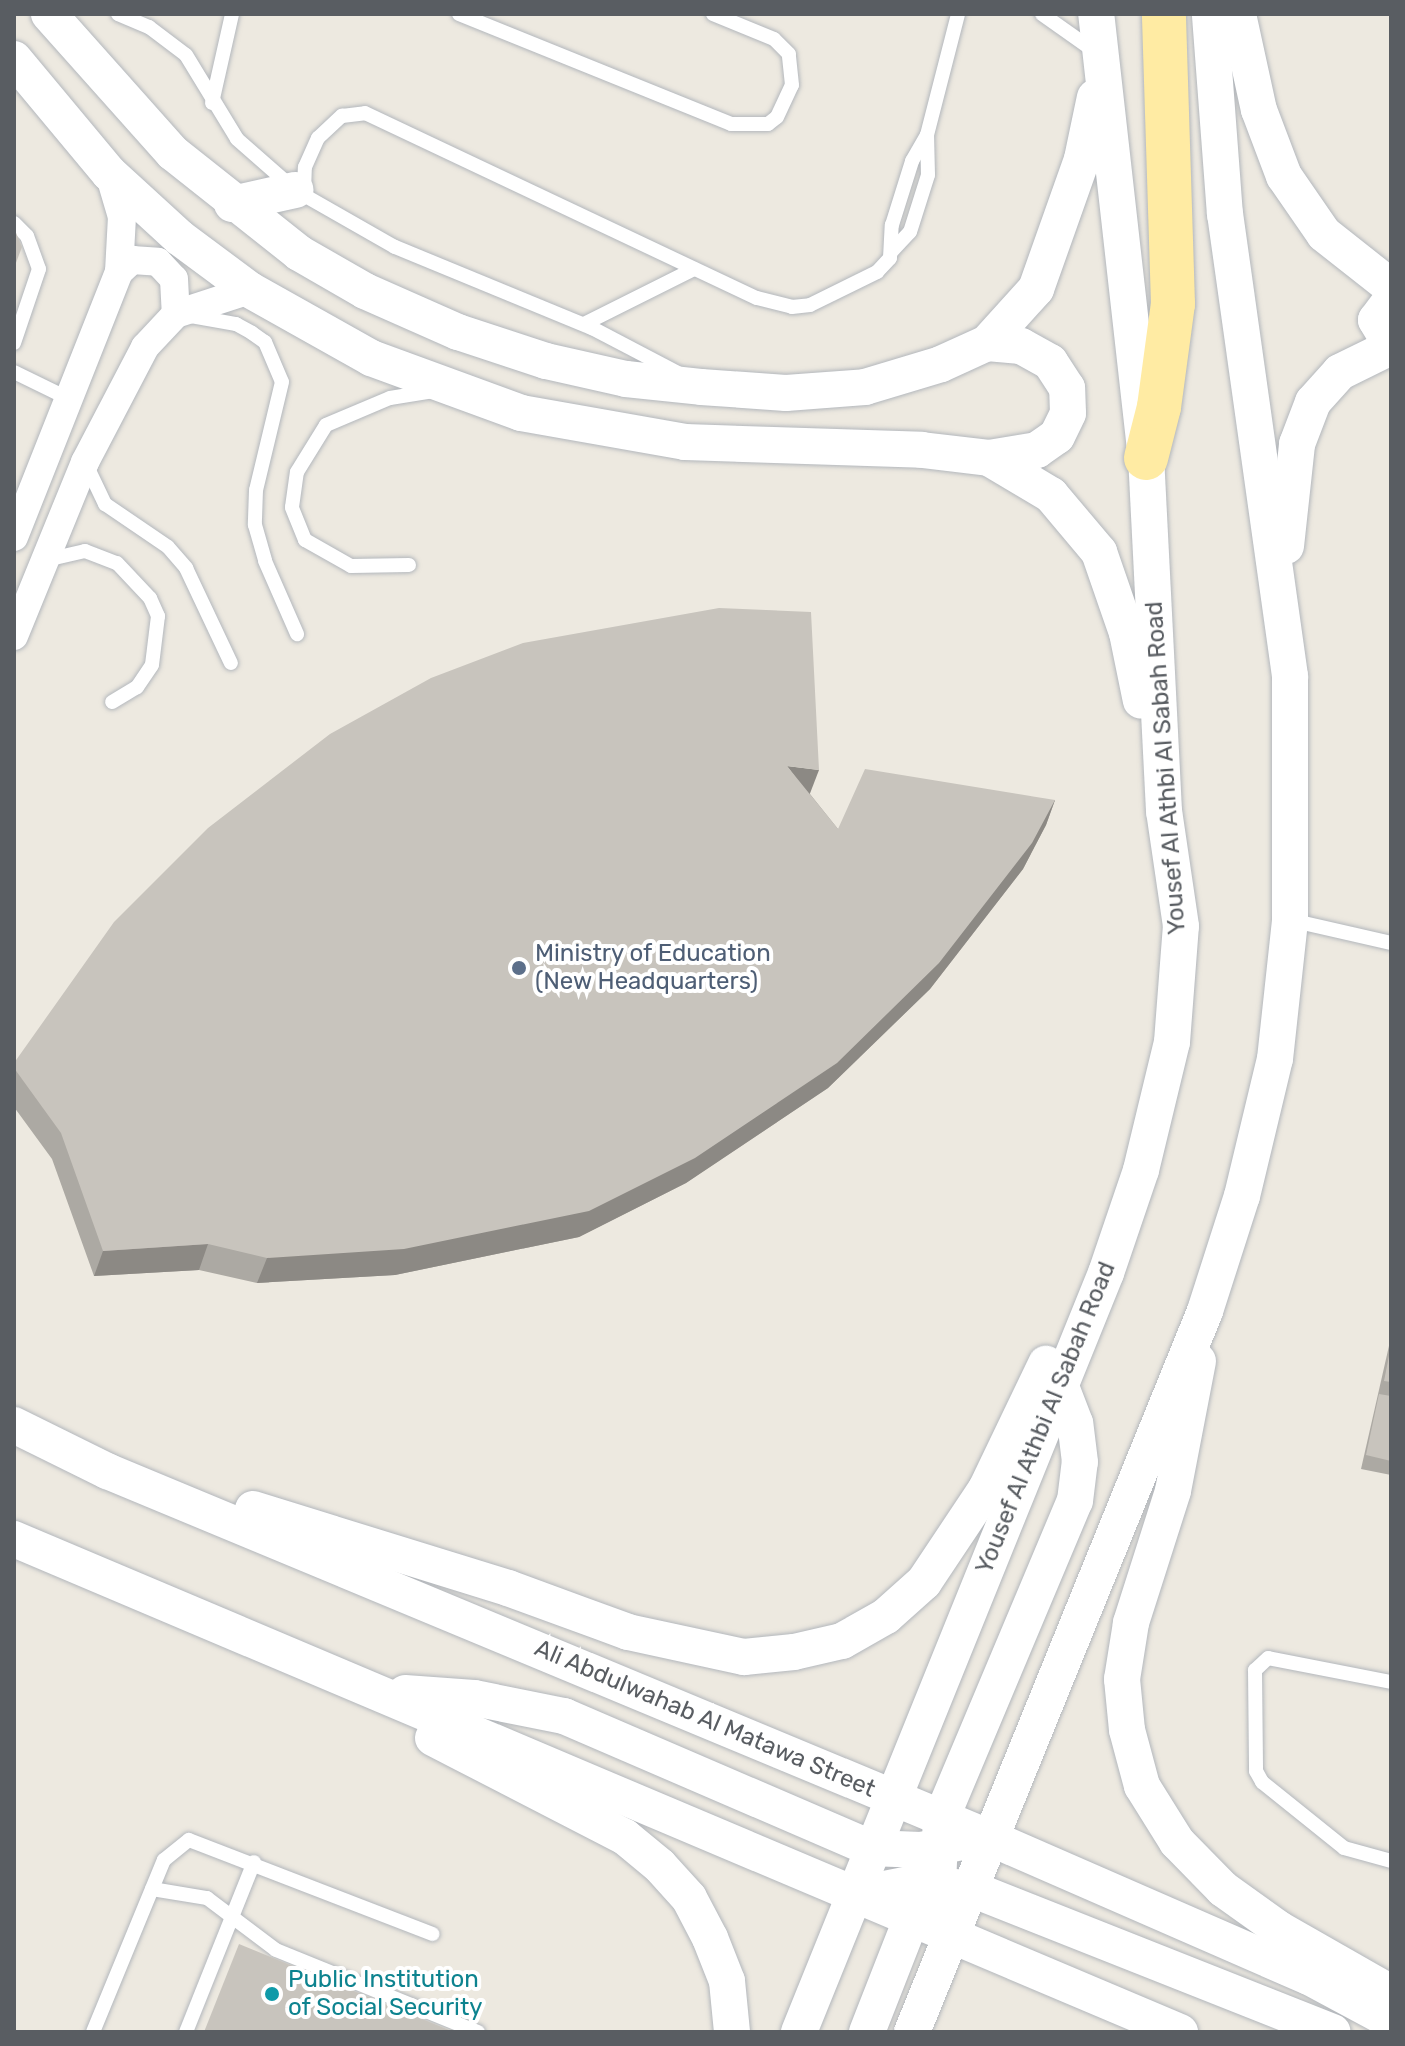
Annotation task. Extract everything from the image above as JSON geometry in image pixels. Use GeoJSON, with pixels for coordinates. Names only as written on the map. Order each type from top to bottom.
{"type":"FeatureCollection","features":[{"type":"Feature","properties":{"kind":"main road"},"geometry":{"type":"LineString","coordinates":[[1146,458],[1159,407],[1173,304],[1164,14]]}},
{"type":"Feature","properties":{"kind":"street"},"geometry":{"type":"LineString","coordinates":[[49,14],[173,153],[232,204],[299,253],[365,291],[458,332],[546,361],[626,379],[786,393],[865,387],[941,364],[987,343],[1036,289],[1082,159],[1103,59]]}},
{"type":"Feature","properties":{"kind":"street","name":"Yousef Al Athbi Al Sabah Road"},"geometry":{"type":"LineString","coordinates":[[912,2032],[950,1935],[924,1860],[892,1797],[1106,1273],[1141,1170],[1172,1042],[1181,926],[1164,811],[1146,458],[1124,294],[1103,59],[1096,14]]}},
{"type":"Feature","properties":{"kind":"street","name":"Yousef Al Athbi Al Sabah Road"},"geometry":{"type":"LineString","coordinates":[[799,2032],[854,1895],[924,1860],[988,1837],[1205,1311],[1242,1196],[1275,1059],[1290,920],[1290,676],[1225,215],[1210,14]]}},
{"type":"Feature","properties":{"kind":"street"},"geometry":{"type":"LineString","coordinates":[[1238,14],[1259,110],[1284,176],[1324,234],[1391,287]]}},
{"type":"Feature","properties":{"kind":"street"},"geometry":{"type":"LineString","coordinates":[[14,59],[109,173],[180,238],[250,290],[371,358],[445,389],[608,432],[685,442],[922,450],[989,458],[1037,450],[1057,436],[1068,413],[1067,388],[1050,362],[1021,346],[987,343]]}},
{"type":"Feature","properties":{"kind":"street"},"geometry":{"type":"LineString","coordinates":[[14,537],[22,492],[69,399],[119,272],[122,217],[109,173]]}},
{"type":"Feature","properties":{"kind":"street"},"geometry":{"type":"LineString","coordinates":[[232,204],[300,192]]}},
{"type":"Feature","properties":{"kind":"street"},"geometry":{"type":"LineString","coordinates":[[119,272],[132,260],[158,262],[174,279],[176,314]]}},
{"type":"Feature","properties":{"kind":"street"},"geometry":{"type":"LineString","coordinates":[[14,636],[85,462],[121,384],[158,330],[176,314],[250,290]]}},
{"type":"Feature","properties":{"kind":"street"},"geometry":{"type":"LineString","coordinates":[[1290,676],[1286,541],[1297,444],[1313,402],[1340,372],[1391,346],[1376,320],[1391,300]]}},
{"type":"Feature","properties":{"kind":"street"},"geometry":{"type":"LineString","coordinates":[[989,458],[1051,495],[1099,552],[1127,633],[1164,811]]}},
{"type":"Feature","properties":{"kind":"street"},"geometry":{"type":"LineString","coordinates":[[107,1471],[172,1484],[656,1640],[744,1657],[794,1652],[842,1641],[886,1616],[924,1582],[986,1489],[1046,1364],[1106,1273]]}},
{"type":"Feature","properties":{"kind":"street"},"geometry":{"type":"LineString","coordinates":[[1205,1311],[1193,1404],[1173,1491],[1131,1623],[1122,1679],[1131,1744],[1142,1786],[1177,1842],[1223,1889],[1279,1929],[1391,1993]]}},
{"type":"Feature","properties":{"kind":"street"},"geometry":{"type":"LineString","coordinates":[[867,2032],[911,1920],[924,1860],[1075,1501],[1080,1462],[1075,1423],[1061,1386]]}},
{"type":"Feature","properties":{"kind":"street","name":"Ali Abdulwahab Al Matawa Street"},"geometry":{"type":"LineString","coordinates":[[14,1425],[107,1471],[892,1797],[924,1860],[988,1837],[1309,1977],[1391,2021]]}},
{"type":"Feature","properties":{"kind":"street"},"geometry":{"type":"LineString","coordinates":[[14,1539],[304,1671],[625,1837],[689,1898],[727,1981],[732,2032]]}},
{"type":"Feature","properties":{"kind":"street"},"geometry":{"type":"LineString","coordinates":[[93,1574],[383,1693],[1180,2032]]}},
{"type":"Feature","properties":{"kind":"street"},"geometry":{"type":"LineString","coordinates":[[383,1693],[474,1698],[564,1716],[924,1860],[1332,2032]]}},
{"type":"Feature","properties":{"kind":"street"},"geometry":{"type":"LineString","coordinates":[[854,1895],[924,1860]]}},
{"type":"Feature","properties":{"kind":"lane"},"geometry":{"type":"LineString","coordinates":[[122,16],[144,14]]}},
{"type":"Feature","properties":{"kind":"lane"},"geometry":{"type":"LineString","coordinates":[[212,103],[232,14]]}},
{"type":"Feature","properties":{"kind":"lane"},"geometry":{"type":"LineString","coordinates":[[459,14],[731,124],[756,128],[777,117],[784,106],[793,64],[774,39],[738,19],[713,14]]}},
{"type":"Feature","properties":{"kind":"lane"},"geometry":{"type":"LineString","coordinates":[[300,192],[309,154],[329,125],[355,113],[383,120],[694,269],[792,307],[827,299],[877,272],[910,232],[928,175],[927,135],[957,31],[958,14]]}},
{"type":"Feature","properties":{"kind":"lane"},"geometry":{"type":"LineString","coordinates":[[957,31],[970,14]]}},
{"type":"Feature","properties":{"kind":"lane"},"geometry":{"type":"LineString","coordinates":[[1042,14],[1103,59]]}},
{"type":"Feature","properties":{"kind":"lane"},"geometry":{"type":"LineString","coordinates":[[122,16],[149,27],[186,55],[212,103],[254,158],[300,192],[446,272],[584,324],[630,345],[701,387]]}},
{"type":"Feature","properties":{"kind":"lane"},"geometry":{"type":"LineString","coordinates":[[14,223],[27,236],[39,269],[14,343]]}},
{"type":"Feature","properties":{"kind":"lane"},"geometry":{"type":"LineString","coordinates":[[584,324],[694,269]]}},
{"type":"Feature","properties":{"kind":"lane"},"geometry":{"type":"LineString","coordinates":[[176,314],[236,324],[265,342],[274,357],[282,382],[256,490],[255,525],[265,561],[297,634]]}},
{"type":"Feature","properties":{"kind":"lane"},"geometry":{"type":"LineString","coordinates":[[14,372],[69,399]]}},
{"type":"Feature","properties":{"kind":"lane"},"geometry":{"type":"LineString","coordinates":[[409,565],[351,566],[305,540],[292,507],[297,472],[326,425],[349,411],[445,389]]}},
{"type":"Feature","properties":{"kind":"lane"},"geometry":{"type":"LineString","coordinates":[[85,462],[105,504],[168,547],[186,568],[231,663]]}},
{"type":"Feature","properties":{"kind":"lane"},"geometry":{"type":"LineString","coordinates":[[45,560],[85,551],[117,563],[150,598],[158,616],[152,665],[137,687],[112,702]]}},
{"type":"Feature","properties":{"kind":"lane"},"geometry":{"type":"LineString","coordinates":[[1290,920],[1391,943]]}},
{"type":"Feature","properties":{"kind":"lane"},"geometry":{"type":"LineString","coordinates":[[1391,1682],[1268,1658],[1255,1670],[1256,1771],[1262,1782],[1344,1848],[1391,1861]]}},
{"type":"Feature","properties":{"kind":"lane"},"geometry":{"type":"LineString","coordinates":[[93,2032],[152,1889],[173,1848],[189,1840],[254,1862],[432,1934]]}},
{"type":"Feature","properties":{"kind":"lane"},"geometry":{"type":"LineString","coordinates":[[186,2032],[254,1862]]}},
{"type":"Feature","properties":{"kind":"lane"},"geometry":{"type":"LineString","coordinates":[[152,1889],[191,1892],[276,1950],[478,2032]]}},
{"type":"Feature","properties":{"kind":"building"},"geometry":{"type":"Polygon","coordinates":[[[14,228],[22,247],[14,268],[14,228]]]}},
{"type":"Feature","properties":{"kind":"building","name":"Ministry of Education (New Headquarters)"},"geometry":{"type":"Polygon","coordinates":[[[719,608],[811,612],[819,770],[787,766],[838,829],[865,769],[1055,800],[1032,843],[939,963],[837,1063],[695,1158],[589,1211],[404,1249],[267,1258],[208,1244],[103,1251],[61,1133],[14,1068],[14,1063],[114,922],[208,828],[330,734],[431,678],[523,643],[719,608]]]}},
{"type":"Feature","properties":{"kind":"building"},"geometry":{"type":"Polygon","coordinates":[[[1391,1346],[1391,1382],[1384,1381],[1391,1346]]]}},
{"type":"Feature","properties":{"kind":"building"},"geometry":{"type":"Polygon","coordinates":[[[1379,1394],[1391,1396],[1391,1461],[1366,1455],[1379,1394]]]}},
{"type":"Feature","properties":{"kind":"building","name":"Public Institution of Social Security"},"geometry":{"type":"Polygon","coordinates":[[[239,1944],[454,2032],[204,2032],[239,1944]]]}},
{"type":"Feature","properties":{"kind":"place","name":"Ministry of Education (New Headquarters)"},"geometry":{"type":"Point","coordinates":[519,968]}},
{"type":"Feature","properties":{"kind":"place","name":"Public Institution of Social Security"},"geometry":{"type":"Point","coordinates":[272,1994]}}]}
